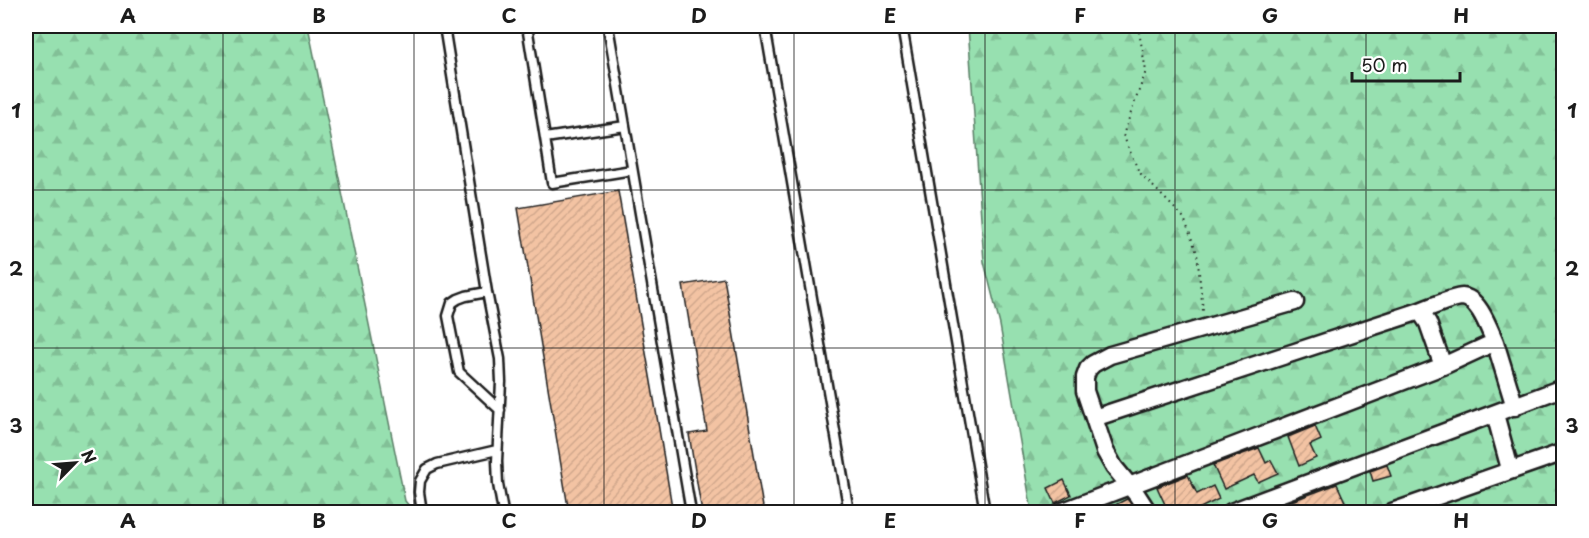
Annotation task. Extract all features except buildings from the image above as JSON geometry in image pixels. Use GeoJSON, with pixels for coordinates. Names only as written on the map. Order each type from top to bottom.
{"type":"FeatureCollection","features":[{"type":"Feature","properties":{"kind":"street"},"geometry":{"type":"LineString","coordinates":[[1094,418],[1461,297],[1471,300],[1479,308],[1495,342],[1515,407]]}},
{"type":"Feature","properties":{"kind":"street"},"geometry":{"type":"LineString","coordinates":[[1148,513],[1105,451],[1085,391],[1085,377],[1092,364],[1110,355],[1295,302]]}},
{"type":"Feature","properties":{"kind":"street"},"geometry":{"type":"LineString","coordinates":[[1420,311],[1428,323],[1443,366]]}},
{"type":"Feature","properties":{"kind":"street"},"geometry":{"type":"LineString","coordinates":[[1061,513],[1443,366],[1495,342]]}},
{"type":"Feature","properties":{"kind":"street"},"geometry":{"type":"LineString","coordinates":[[1231,513],[1557,390]]}},
{"type":"Feature","properties":{"kind":"street"},"geometry":{"type":"LineString","coordinates":[[1495,414],[1510,470]]}},
{"type":"Feature","properties":{"kind":"street"},"geometry":{"type":"LineString","coordinates":[[1392,513],[1559,453]]}},
{"type":"Feature","properties":{"kind":"lane"},"geometry":{"type":"LineString","coordinates":[[444,26],[500,359],[497,450],[498,484],[503,513]]}},
{"type":"Feature","properties":{"kind":"lane"},"geometry":{"type":"LineString","coordinates":[[527,26],[552,183],[632,170]]}},
{"type":"Feature","properties":{"kind":"lane"},"geometry":{"type":"LineString","coordinates":[[608,26],[691,513]]}},
{"type":"Feature","properties":{"kind":"lane"},"geometry":{"type":"LineString","coordinates":[[765,26],[849,513]]}},
{"type":"Feature","properties":{"kind":"lane"},"geometry":{"type":"LineString","coordinates":[[902,26],[985,513]]}},
{"type":"Feature","properties":{"kind":"lane"},"geometry":{"type":"LineString","coordinates":[[545,138],[625,126]]}},
{"type":"Feature","properties":{"kind":"lane"},"geometry":{"type":"LineString","coordinates":[[487,292],[458,299],[452,303],[448,316],[459,372],[500,410]]}},
{"type":"Feature","properties":{"kind":"lane"},"geometry":{"type":"LineString","coordinates":[[422,513],[420,481],[427,469],[436,464],[497,450]]}},
{"type":"Feature","properties":{"kind":"path"},"geometry":{"type":"LineString","coordinates":[[1138,26],[1146,71],[1122,135],[1139,172],[1184,218],[1197,253],[1205,328]]}},
{"type":"Feature","properties":{"kind":"green space"},"geometry":{"type":"Polygon","coordinates":[[[26,26],[308,26],[405,501],[412,512],[26,512],[26,26]]]}},
{"type":"Feature","properties":{"kind":"green space"},"geometry":{"type":"Polygon","coordinates":[[[968,26],[1563,26],[1563,512],[1032,512],[1000,325],[984,262],[968,26]]]}}]}
